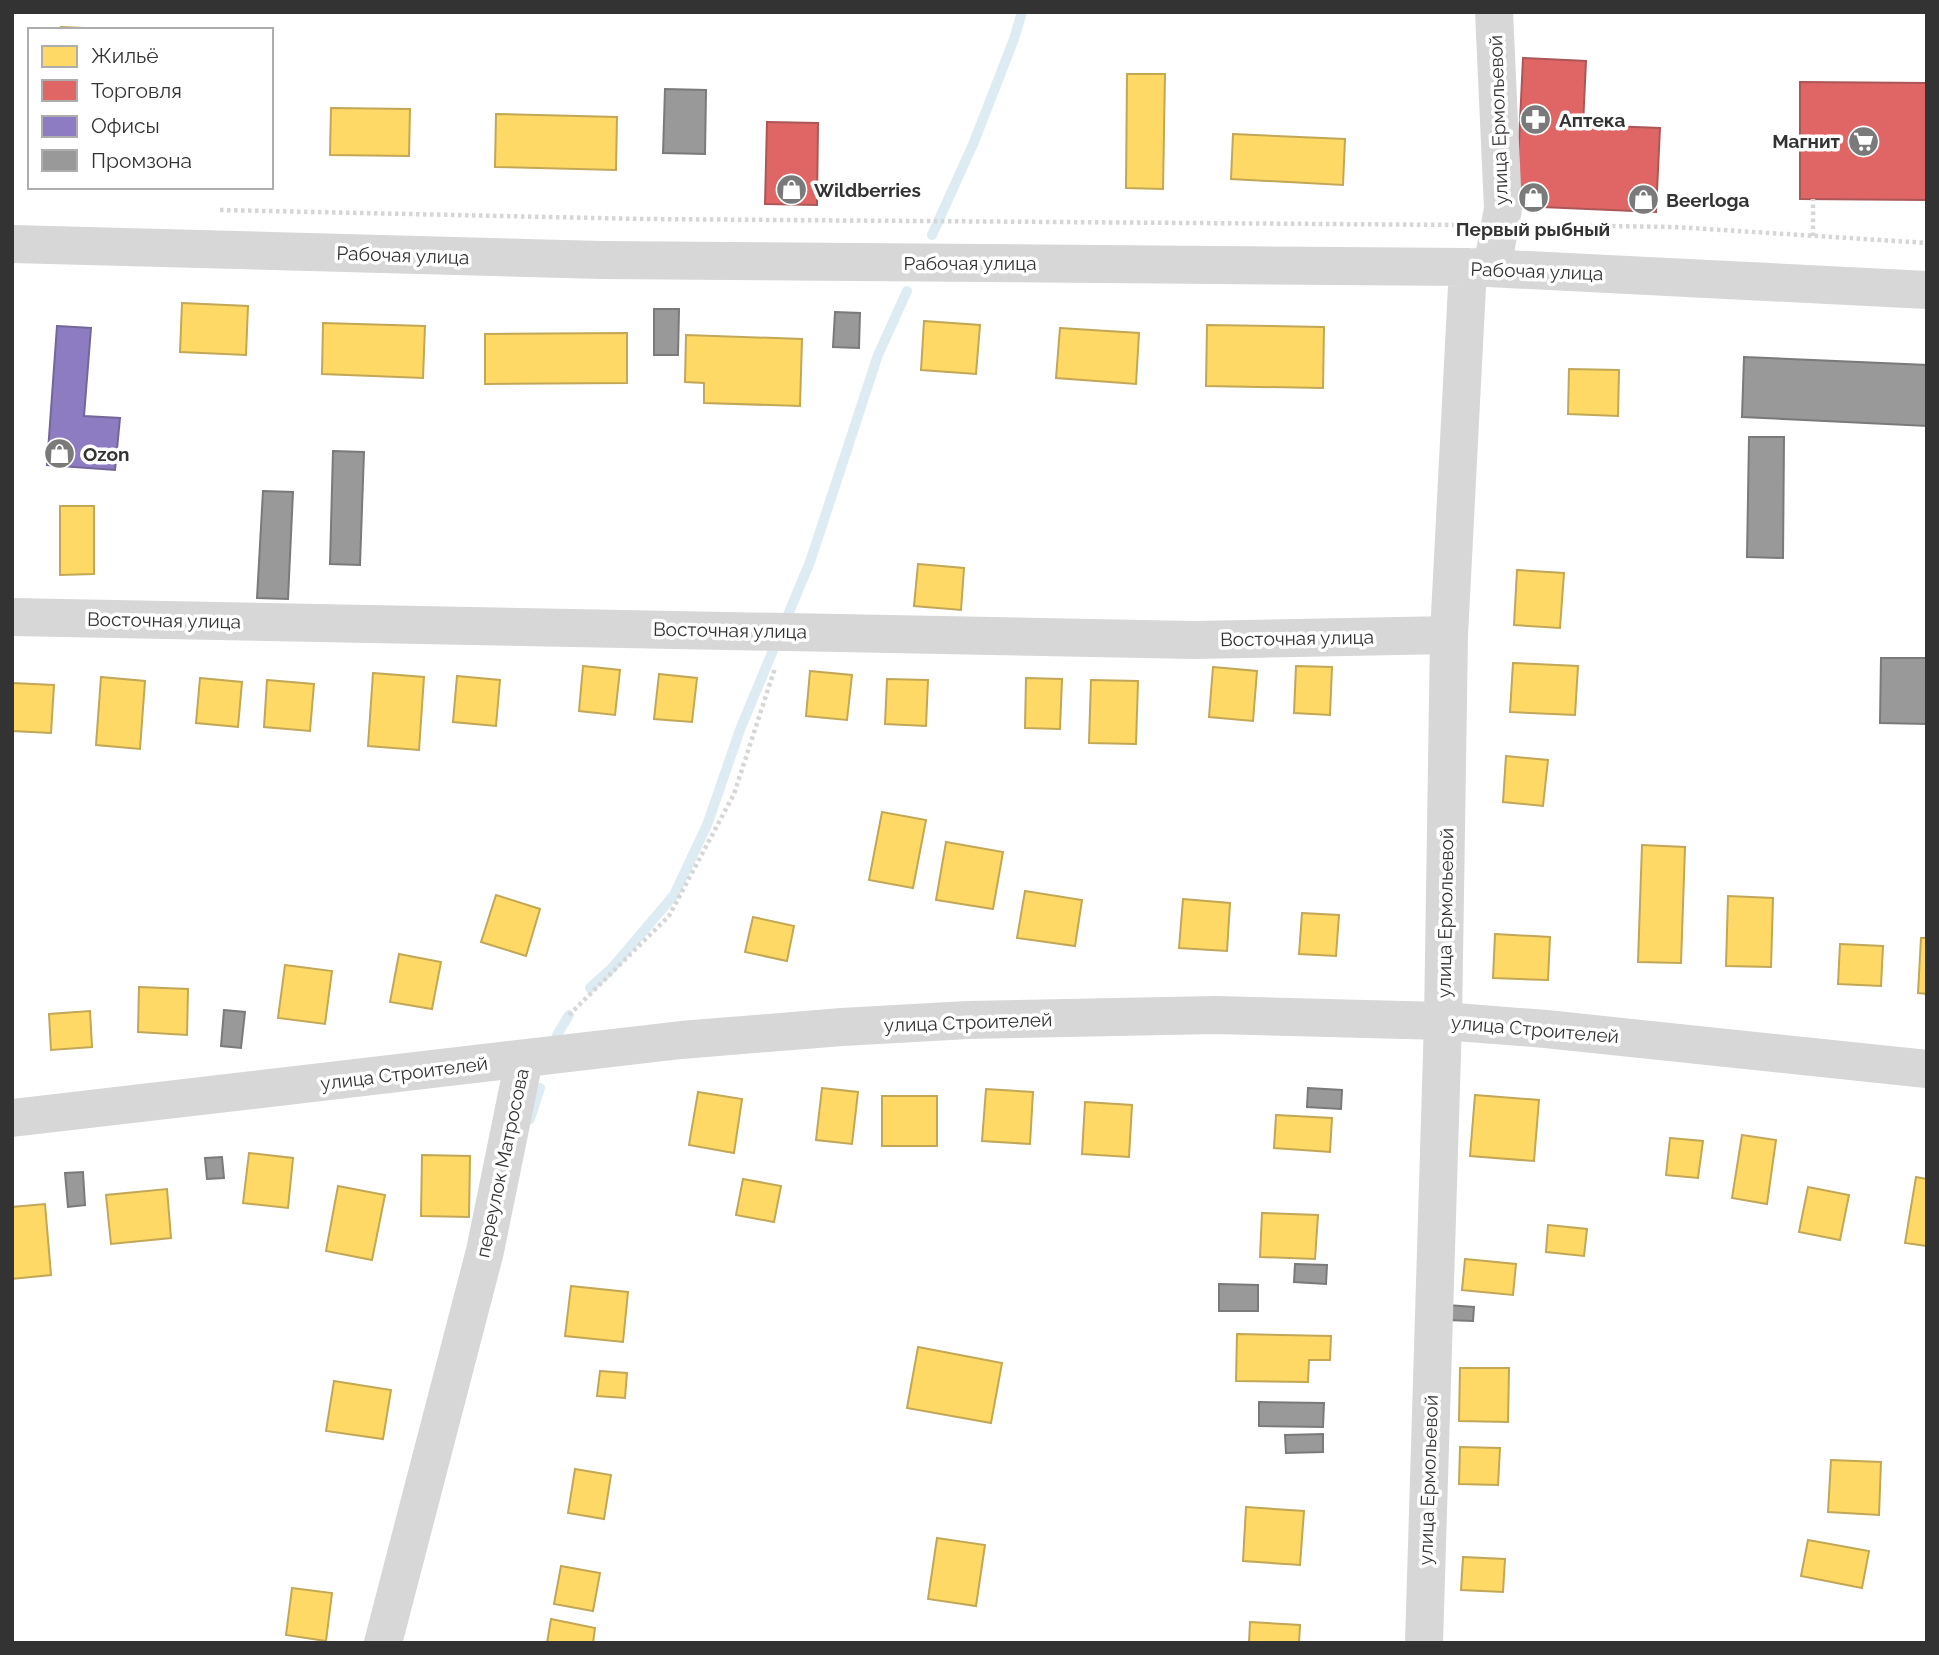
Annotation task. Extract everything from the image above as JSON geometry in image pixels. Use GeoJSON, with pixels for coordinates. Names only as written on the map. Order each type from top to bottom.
{"type":"FeatureCollection","features":[{"type":"Feature","properties":{"kind":"street","name":"улица Ермольевой"},"geometry":{"type":"LineString","coordinates":[[1424,1643],[1443,1021],[1449,635],[1480,268],[1503,209],[1494,12]]}},
{"type":"Feature","properties":{"kind":"street","name":"Рабочая улица"},"geometry":{"type":"LineString","coordinates":[[12,244],[602,260],[1480,268],[1927,290]]}},
{"type":"Feature","properties":{"kind":"street","name":"Восточная улица"},"geometry":{"type":"LineString","coordinates":[[12,617],[1194,640],[1449,635]]}},
{"type":"Feature","properties":{"kind":"street","name":"улица Строителей"},"geometry":{"type":"LineString","coordinates":[[12,1118],[681,1040],[968,1020],[1216,1016],[1443,1021],[1546,1029],[1927,1069]]}},
{"type":"Feature","properties":{"kind":"street","name":"переулок Матросова"},"geometry":{"type":"LineString","coordinates":[[383,1643],[485,1251],[524,1060]]}},
{"type":"Feature","properties":{"kind":"path"},"geometry":{"type":"LineString","coordinates":[[1813,199],[1813,236]]}},
{"type":"Feature","properties":{"kind":"path"},"geometry":{"type":"LineString","coordinates":[[218,209],[643,219],[964,221]]}},
{"type":"Feature","properties":{"kind":"path"},"geometry":{"type":"LineString","coordinates":[[562,1021],[669,916],[734,794],[787,631]]}},
{"type":"Feature","properties":{"kind":"building: Жильё"},"geometry":{"type":"Polygon","coordinates":[[[1127,74],[1165,74],[1163,189],[1126,188],[1127,74]]]}},
{"type":"Feature","properties":{"kind":"building: Жильё"},"geometry":{"type":"Polygon","coordinates":[[[331,108],[410,109],[409,156],[330,155],[331,108]]]}},
{"type":"Feature","properties":{"kind":"building: Жильё"},"geometry":{"type":"Polygon","coordinates":[[[496,114],[617,117],[616,170],[495,167],[496,114]]]}},
{"type":"Feature","properties":{"kind":"building: Жильё"},"geometry":{"type":"Polygon","coordinates":[[[1233,134],[1345,139],[1343,185],[1231,179],[1233,134]]]}},
{"type":"Feature","properties":{"kind":"building: Жильё"},"geometry":{"type":"Polygon","coordinates":[[[182,303],[248,306],[246,355],[180,352],[182,303]]]}},
{"type":"Feature","properties":{"kind":"building: Жильё"},"geometry":{"type":"Polygon","coordinates":[[[924,321],[980,325],[976,374],[921,370],[924,321]]]}},
{"type":"Feature","properties":{"kind":"building: Жильё"},"geometry":{"type":"Polygon","coordinates":[[[323,323],[425,326],[423,378],[322,374],[323,323]]]}},
{"type":"Feature","properties":{"kind":"building: Жильё"},"geometry":{"type":"Polygon","coordinates":[[[1207,325],[1324,327],[1323,388],[1206,386],[1207,325]]]}},
{"type":"Feature","properties":{"kind":"building: Жильё"},"geometry":{"type":"Polygon","coordinates":[[[1060,328],[1139,333],[1136,384],[1056,378],[1060,328]]]}},
{"type":"Feature","properties":{"kind":"building: Жильё"},"geometry":{"type":"Polygon","coordinates":[[[627,333],[627,383],[485,384],[485,334],[627,333]]]}},
{"type":"Feature","properties":{"kind":"building: Жильё"},"geometry":{"type":"Polygon","coordinates":[[[686,335],[802,339],[800,406],[704,403],[704,383],[685,382],[686,335]]]}},
{"type":"Feature","properties":{"kind":"building: Жильё"},"geometry":{"type":"Polygon","coordinates":[[[1569,369],[1619,370],[1618,416],[1568,414],[1569,369]]]}},
{"type":"Feature","properties":{"kind":"building: Жильё"},"geometry":{"type":"Polygon","coordinates":[[[60,506],[94,506],[94,574],[60,575],[60,506]]]}},
{"type":"Feature","properties":{"kind":"building: Жильё"},"geometry":{"type":"Polygon","coordinates":[[[918,564],[964,568],[961,610],[914,606],[918,564]]]}},
{"type":"Feature","properties":{"kind":"building: Жильё"},"geometry":{"type":"Polygon","coordinates":[[[1517,570],[1564,573],[1560,628],[1514,625],[1517,570]]]}},
{"type":"Feature","properties":{"kind":"building: Жильё"},"geometry":{"type":"Polygon","coordinates":[[[1513,663],[1578,666],[1575,715],[1510,712],[1513,663]]]}},
{"type":"Feature","properties":{"kind":"building: Жильё"},"geometry":{"type":"Polygon","coordinates":[[[583,666],[620,670],[615,715],[579,711],[583,666]]]}},
{"type":"Feature","properties":{"kind":"building: Жильё"},"geometry":{"type":"Polygon","coordinates":[[[1296,666],[1332,667],[1330,715],[1294,713],[1296,666]]]}},
{"type":"Feature","properties":{"kind":"building: Жильё"},"geometry":{"type":"Polygon","coordinates":[[[1213,667],[1257,671],[1253,721],[1209,717],[1213,667]]]}},
{"type":"Feature","properties":{"kind":"building: Жильё"},"geometry":{"type":"Polygon","coordinates":[[[810,671],[852,675],[847,720],[806,716],[810,671]]]}},
{"type":"Feature","properties":{"kind":"building: Жильё"},"geometry":{"type":"Polygon","coordinates":[[[373,673],[424,677],[419,750],[368,746],[373,673]]]}},
{"type":"Feature","properties":{"kind":"building: Жильё"},"geometry":{"type":"Polygon","coordinates":[[[659,674],[697,678],[692,722],[654,719],[659,674]]]}},
{"type":"Feature","properties":{"kind":"building: Жильё"},"geometry":{"type":"Polygon","coordinates":[[[457,676],[500,680],[496,726],[453,722],[457,676]]]}},
{"type":"Feature","properties":{"kind":"building: Жильё"},"geometry":{"type":"Polygon","coordinates":[[[101,677],[145,681],[140,749],[96,745],[101,677]]]}},
{"type":"Feature","properties":{"kind":"building: Жильё"},"geometry":{"type":"Polygon","coordinates":[[[200,678],[242,682],[238,727],[196,723],[200,678]]]}},
{"type":"Feature","properties":{"kind":"building: Жильё"},"geometry":{"type":"Polygon","coordinates":[[[1026,678],[1062,679],[1060,729],[1025,728],[1026,678]]]}},
{"type":"Feature","properties":{"kind":"building: Жильё"},"geometry":{"type":"Polygon","coordinates":[[[887,679],[928,680],[926,726],[885,724],[887,679]]]}},
{"type":"Feature","properties":{"kind":"building: Жильё"},"geometry":{"type":"Polygon","coordinates":[[[267,680],[314,684],[310,731],[264,727],[267,680]]]}},
{"type":"Feature","properties":{"kind":"building: Жильё"},"geometry":{"type":"Polygon","coordinates":[[[1091,680],[1138,681],[1136,744],[1089,743],[1091,680]]]}},
{"type":"Feature","properties":{"kind":"building: Жильё"},"geometry":{"type":"Polygon","coordinates":[[[12,683],[54,685],[51,733],[12,731],[12,683]]]}},
{"type":"Feature","properties":{"kind":"building: Жильё"},"geometry":{"type":"Polygon","coordinates":[[[1506,756],[1548,760],[1543,806],[1503,802],[1506,756]]]}},
{"type":"Feature","properties":{"kind":"building: Жильё"},"geometry":{"type":"Polygon","coordinates":[[[882,812],[926,820],[913,888],[869,880],[882,812]]]}},
{"type":"Feature","properties":{"kind":"building: Жильё"},"geometry":{"type":"Polygon","coordinates":[[[946,842],[1003,852],[993,909],[936,900],[946,842]]]}},
{"type":"Feature","properties":{"kind":"building: Жильё"},"geometry":{"type":"Polygon","coordinates":[[[1642,845],[1685,847],[1681,963],[1638,962],[1642,845]]]}},
{"type":"Feature","properties":{"kind":"building: Жильё"},"geometry":{"type":"Polygon","coordinates":[[[1025,891],[1082,900],[1075,946],[1017,938],[1025,891]]]}},
{"type":"Feature","properties":{"kind":"building: Жильё"},"geometry":{"type":"Polygon","coordinates":[[[496,895],[540,909],[526,956],[481,942],[496,895]]]}},
{"type":"Feature","properties":{"kind":"building: Жильё"},"geometry":{"type":"Polygon","coordinates":[[[1728,896],[1773,898],[1771,967],[1726,966],[1728,896]]]}},
{"type":"Feature","properties":{"kind":"building: Жильё"},"geometry":{"type":"Polygon","coordinates":[[[1183,899],[1230,903],[1227,951],[1179,948],[1183,899]]]}},
{"type":"Feature","properties":{"kind":"building: Жильё"},"geometry":{"type":"Polygon","coordinates":[[[1302,913],[1339,915],[1336,956],[1299,954],[1302,913]]]}},
{"type":"Feature","properties":{"kind":"building: Жильё"},"geometry":{"type":"Polygon","coordinates":[[[753,917],[794,926],[787,961],[745,952],[753,917]]]}},
{"type":"Feature","properties":{"kind":"building: Жильё"},"geometry":{"type":"Polygon","coordinates":[[[1495,934],[1550,937],[1548,980],[1493,978],[1495,934]]]}},
{"type":"Feature","properties":{"kind":"building: Жильё"},"geometry":{"type":"Polygon","coordinates":[[[1921,938],[1927,938],[1927,994],[1918,993],[1921,938]]]}},
{"type":"Feature","properties":{"kind":"building: Жильё"},"geometry":{"type":"Polygon","coordinates":[[[1840,944],[1883,946],[1881,986],[1838,984],[1840,944]]]}},
{"type":"Feature","properties":{"kind":"building: Жильё"},"geometry":{"type":"Polygon","coordinates":[[[399,954],[441,962],[432,1009],[390,1002],[399,954]]]}},
{"type":"Feature","properties":{"kind":"building: Жильё"},"geometry":{"type":"Polygon","coordinates":[[[285,965],[332,971],[325,1024],[278,1018],[285,965]]]}},
{"type":"Feature","properties":{"kind":"building: Жильё"},"geometry":{"type":"Polygon","coordinates":[[[139,987],[188,989],[187,1035],[138,1032],[139,987]]]}},
{"type":"Feature","properties":{"kind":"building: Жильё"},"geometry":{"type":"Polygon","coordinates":[[[90,1011],[92,1047],[51,1050],[49,1014],[90,1011]]]}},
{"type":"Feature","properties":{"kind":"building: Жильё"},"geometry":{"type":"Polygon","coordinates":[[[822,1088],[858,1092],[852,1144],[816,1140],[822,1088]]]}},
{"type":"Feature","properties":{"kind":"building: Жильё"},"geometry":{"type":"Polygon","coordinates":[[[986,1089],[1033,1092],[1030,1144],[982,1141],[986,1089]]]}},
{"type":"Feature","properties":{"kind":"building: Жильё"},"geometry":{"type":"Polygon","coordinates":[[[698,1092],[742,1099],[734,1153],[689,1145],[698,1092]]]}},
{"type":"Feature","properties":{"kind":"building: Жильё"},"geometry":{"type":"Polygon","coordinates":[[[1475,1095],[1539,1100],[1534,1161],[1470,1156],[1475,1095]]]}},
{"type":"Feature","properties":{"kind":"building: Жильё"},"geometry":{"type":"Polygon","coordinates":[[[882,1096],[937,1096],[937,1146],[882,1146],[882,1096]]]}},
{"type":"Feature","properties":{"kind":"building: Жильё"},"geometry":{"type":"Polygon","coordinates":[[[1085,1102],[1132,1105],[1129,1157],[1082,1154],[1085,1102]]]}},
{"type":"Feature","properties":{"kind":"building: Жильё"},"geometry":{"type":"Polygon","coordinates":[[[1276,1115],[1332,1118],[1330,1152],[1274,1148],[1276,1115]]]}},
{"type":"Feature","properties":{"kind":"building: Жильё"},"geometry":{"type":"Polygon","coordinates":[[[1742,1135],[1776,1140],[1767,1204],[1732,1198],[1742,1135]]]}},
{"type":"Feature","properties":{"kind":"building: Жильё"},"geometry":{"type":"Polygon","coordinates":[[[1670,1138],[1703,1141],[1698,1178],[1666,1175],[1670,1138]]]}},
{"type":"Feature","properties":{"kind":"building: Жильё"},"geometry":{"type":"Polygon","coordinates":[[[249,1153],[293,1158],[288,1208],[243,1203],[249,1153]]]}},
{"type":"Feature","properties":{"kind":"building: Жильё"},"geometry":{"type":"Polygon","coordinates":[[[422,1155],[470,1156],[469,1217],[421,1216],[422,1155]]]}},
{"type":"Feature","properties":{"kind":"building: Жильё"},"geometry":{"type":"Polygon","coordinates":[[[1916,1177],[1927,1179],[1927,1246],[1905,1243],[1916,1177]]]}},
{"type":"Feature","properties":{"kind":"building: Жильё"},"geometry":{"type":"Polygon","coordinates":[[[743,1179],[781,1186],[774,1222],[736,1215],[743,1179]]]}},
{"type":"Feature","properties":{"kind":"building: Жильё"},"geometry":{"type":"Polygon","coordinates":[[[338,1186],[385,1195],[372,1260],[326,1251],[338,1186]]]}},
{"type":"Feature","properties":{"kind":"building: Жильё"},"geometry":{"type":"Polygon","coordinates":[[[1808,1187],[1849,1195],[1840,1240],[1799,1232],[1808,1187]]]}},
{"type":"Feature","properties":{"kind":"building: Жильё"},"geometry":{"type":"Polygon","coordinates":[[[167,1189],[171,1238],[111,1244],[106,1195],[167,1189]]]}},
{"type":"Feature","properties":{"kind":"building: Жильё"},"geometry":{"type":"Polygon","coordinates":[[[45,1204],[51,1275],[12,1279],[12,1207],[45,1204]]]}},
{"type":"Feature","properties":{"kind":"building: Жильё"},"geometry":{"type":"Polygon","coordinates":[[[1262,1213],[1318,1215],[1315,1259],[1260,1257],[1262,1213]]]}},
{"type":"Feature","properties":{"kind":"building: Жильё"},"geometry":{"type":"Polygon","coordinates":[[[1548,1225],[1587,1229],[1584,1256],[1546,1252],[1548,1225]]]}},
{"type":"Feature","properties":{"kind":"building: Жильё"},"geometry":{"type":"Polygon","coordinates":[[[1465,1259],[1516,1264],[1513,1295],[1462,1290],[1465,1259]]]}},
{"type":"Feature","properties":{"kind":"building: Жильё"},"geometry":{"type":"Polygon","coordinates":[[[571,1286],[628,1292],[623,1342],[565,1336],[571,1286]]]}},
{"type":"Feature","properties":{"kind":"building: Жильё"},"geometry":{"type":"Polygon","coordinates":[[[1237,1334],[1331,1336],[1330,1360],[1309,1360],[1308,1382],[1236,1381],[1237,1334]]]}},
{"type":"Feature","properties":{"kind":"building: Жильё"},"geometry":{"type":"Polygon","coordinates":[[[918,1347],[1002,1363],[991,1423],[907,1408],[918,1347]]]}},
{"type":"Feature","properties":{"kind":"building: Жильё"},"geometry":{"type":"Polygon","coordinates":[[[1460,1368],[1509,1368],[1508,1422],[1459,1421],[1460,1368]]]}},
{"type":"Feature","properties":{"kind":"building: Жильё"},"geometry":{"type":"Polygon","coordinates":[[[600,1371],[627,1373],[625,1398],[597,1396],[600,1371]]]}},
{"type":"Feature","properties":{"kind":"building: Жильё"},"geometry":{"type":"Polygon","coordinates":[[[334,1381],[391,1390],[383,1439],[326,1431],[334,1381]]]}},
{"type":"Feature","properties":{"kind":"building: Жильё"},"geometry":{"type":"Polygon","coordinates":[[[1460,1447],[1500,1448],[1498,1485],[1459,1484],[1460,1447]]]}},
{"type":"Feature","properties":{"kind":"building: Жильё"},"geometry":{"type":"Polygon","coordinates":[[[1831,1460],[1881,1462],[1879,1515],[1828,1512],[1831,1460]]]}},
{"type":"Feature","properties":{"kind":"building: Жильё"},"geometry":{"type":"Polygon","coordinates":[[[575,1469],[611,1475],[604,1519],[568,1513],[575,1469]]]}},
{"type":"Feature","properties":{"kind":"building: Жильё"},"geometry":{"type":"Polygon","coordinates":[[[1246,1507],[1304,1511],[1300,1565],[1243,1561],[1246,1507]]]}},
{"type":"Feature","properties":{"kind":"building: Жильё"},"geometry":{"type":"Polygon","coordinates":[[[937,1538],[985,1545],[976,1606],[928,1599],[937,1538]]]}},
{"type":"Feature","properties":{"kind":"building: Жильё"},"geometry":{"type":"Polygon","coordinates":[[[1808,1540],[1869,1551],[1862,1588],[1801,1576],[1808,1540]]]}},
{"type":"Feature","properties":{"kind":"building: Жильё"},"geometry":{"type":"Polygon","coordinates":[[[1463,1557],[1505,1559],[1503,1592],[1461,1590],[1463,1557]]]}},
{"type":"Feature","properties":{"kind":"building: Жильё"},"geometry":{"type":"Polygon","coordinates":[[[561,1566],[600,1573],[593,1611],[554,1604],[561,1566]]]}},
{"type":"Feature","properties":{"kind":"building: Жильё"},"geometry":{"type":"Polygon","coordinates":[[[292,1588],[332,1593],[326,1641],[286,1635],[292,1588]]]}},
{"type":"Feature","properties":{"kind":"building: Жильё"},"geometry":{"type":"Polygon","coordinates":[[[551,1619],[595,1628],[593,1643],[547,1643],[551,1619]]]}},
{"type":"Feature","properties":{"kind":"building: Жильё"},"geometry":{"type":"Polygon","coordinates":[[[1250,1622],[1300,1625],[1299,1643],[1249,1643],[1250,1622]]]}},
{"type":"Feature","properties":{"kind":"building: Торговля"},"geometry":{"type":"Polygon","coordinates":[[[1523,58],[1586,61],[1583,125],[1660,128],[1656,212],[1516,206],[1523,58]]]}},
{"type":"Feature","properties":{"kind":"building: Торговля","name":"Магнит"},"geometry":{"type":"Polygon","coordinates":[[[1800,82],[1927,83],[1927,200],[1800,199],[1800,82]]]}},
{"type":"Feature","properties":{"kind":"building: Торговля"},"geometry":{"type":"Polygon","coordinates":[[[767,122],[818,123],[817,205],[765,204],[767,122]]]}},
{"type":"Feature","properties":{"kind":"building: Офисы"},"geometry":{"type":"Polygon","coordinates":[[[57,326],[91,328],[84,416],[120,418],[115,470],[47,465],[57,326]]]}},
{"type":"Feature","properties":{"kind":"building: Промзона"},"geometry":{"type":"Polygon","coordinates":[[[665,89],[706,90],[705,154],[663,153],[665,89]]]}},
{"type":"Feature","properties":{"kind":"building: Промзона"},"geometry":{"type":"Polygon","coordinates":[[[654,309],[679,309],[678,355],[654,355],[654,309]]]}},
{"type":"Feature","properties":{"kind":"building: Промзона"},"geometry":{"type":"Polygon","coordinates":[[[835,312],[860,313],[859,348],[833,347],[835,312]]]}},
{"type":"Feature","properties":{"kind":"building: Промзона"},"geometry":{"type":"Polygon","coordinates":[[[1744,357],[1927,365],[1927,426],[1742,417],[1744,357]]]}},
{"type":"Feature","properties":{"kind":"building: Промзона"},"geometry":{"type":"Polygon","coordinates":[[[1749,437],[1784,437],[1783,558],[1747,557],[1749,437]]]}},
{"type":"Feature","properties":{"kind":"building: Промзона"},"geometry":{"type":"Polygon","coordinates":[[[333,451],[364,452],[360,565],[330,564],[333,451]]]}},
{"type":"Feature","properties":{"kind":"building: Промзона"},"geometry":{"type":"Polygon","coordinates":[[[263,491],[293,492],[288,599],[257,598],[263,491]]]}},
{"type":"Feature","properties":{"kind":"building: Промзона"},"geometry":{"type":"Polygon","coordinates":[[[1881,658],[1927,658],[1927,724],[1880,723],[1881,658]]]}},
{"type":"Feature","properties":{"kind":"building: Промзона"},"geometry":{"type":"Polygon","coordinates":[[[224,1010],[245,1012],[241,1048],[221,1046],[224,1010]]]}},
{"type":"Feature","properties":{"kind":"building: Промзона"},"geometry":{"type":"Polygon","coordinates":[[[1308,1088],[1342,1090],[1341,1109],[1307,1107],[1308,1088]]]}},
{"type":"Feature","properties":{"kind":"building: Промзона"},"geometry":{"type":"Polygon","coordinates":[[[222,1157],[224,1178],[207,1179],[205,1158],[222,1157]]]}},
{"type":"Feature","properties":{"kind":"building: Промзона"},"geometry":{"type":"Polygon","coordinates":[[[83,1172],[85,1205],[68,1207],[65,1173],[83,1172]]]}},
{"type":"Feature","properties":{"kind":"building: Промзона"},"geometry":{"type":"Polygon","coordinates":[[[1295,1264],[1327,1265],[1326,1284],[1294,1282],[1295,1264]]]}},
{"type":"Feature","properties":{"kind":"building: Промзона"},"geometry":{"type":"Polygon","coordinates":[[[1219,1284],[1258,1285],[1258,1311],[1219,1311],[1219,1284]]]}},
{"type":"Feature","properties":{"kind":"building: Промзона"},"geometry":{"type":"Polygon","coordinates":[[[1447,1305],[1474,1307],[1473,1321],[1446,1320],[1447,1305]]]}},
{"type":"Feature","properties":{"kind":"building: Промзона"},"geometry":{"type":"Polygon","coordinates":[[[1259,1402],[1324,1403],[1323,1427],[1259,1426],[1259,1402]]]}},
{"type":"Feature","properties":{"kind":"building: Промзона"},"geometry":{"type":"Polygon","coordinates":[[[1323,1434],[1323,1452],[1286,1453],[1285,1435],[1323,1434]]]}},
{"type":"Feature","properties":{"kind":"waterway"},"geometry":{"type":"LineString","coordinates":[[932,235],[974,142],[1022,12]]}},
{"type":"Feature","properties":{"kind":"waterway"},"geometry":{"type":"LineString","coordinates":[[590,988],[612,968],[674,895],[707,825],[741,727],[810,562],[878,355],[907,291]]}},
{"type":"Feature","properties":{"kind":"waterway"},"geometry":{"type":"LineString","coordinates":[[557,1035],[569,1015]]}},
{"type":"Feature","properties":{"kind":"waterway"},"geometry":{"type":"LineString","coordinates":[[530,1119],[540,1088]]}},
{"type":"Feature","properties":{"kind":"place","name":"Аптека"},"geometry":{"type":"Point","coordinates":[1536,120]}},
{"type":"Feature","properties":{"kind":"place","name":"Магнит"},"geometry":{"type":"Point","coordinates":[1863,141]}},
{"type":"Feature","properties":{"kind":"place","name":"Wildberries"},"geometry":{"type":"Point","coordinates":[791,190]}},
{"type":"Feature","properties":{"kind":"place","name":"Первый рыбный"},"geometry":{"type":"Point","coordinates":[1533,198]}},
{"type":"Feature","properties":{"kind":"place","name":"Beerloga"},"geometry":{"type":"Point","coordinates":[1643,200]}},
{"type":"Feature","properties":{"kind":"place","name":"Ozon"},"geometry":{"type":"Point","coordinates":[60,454]}}]}
